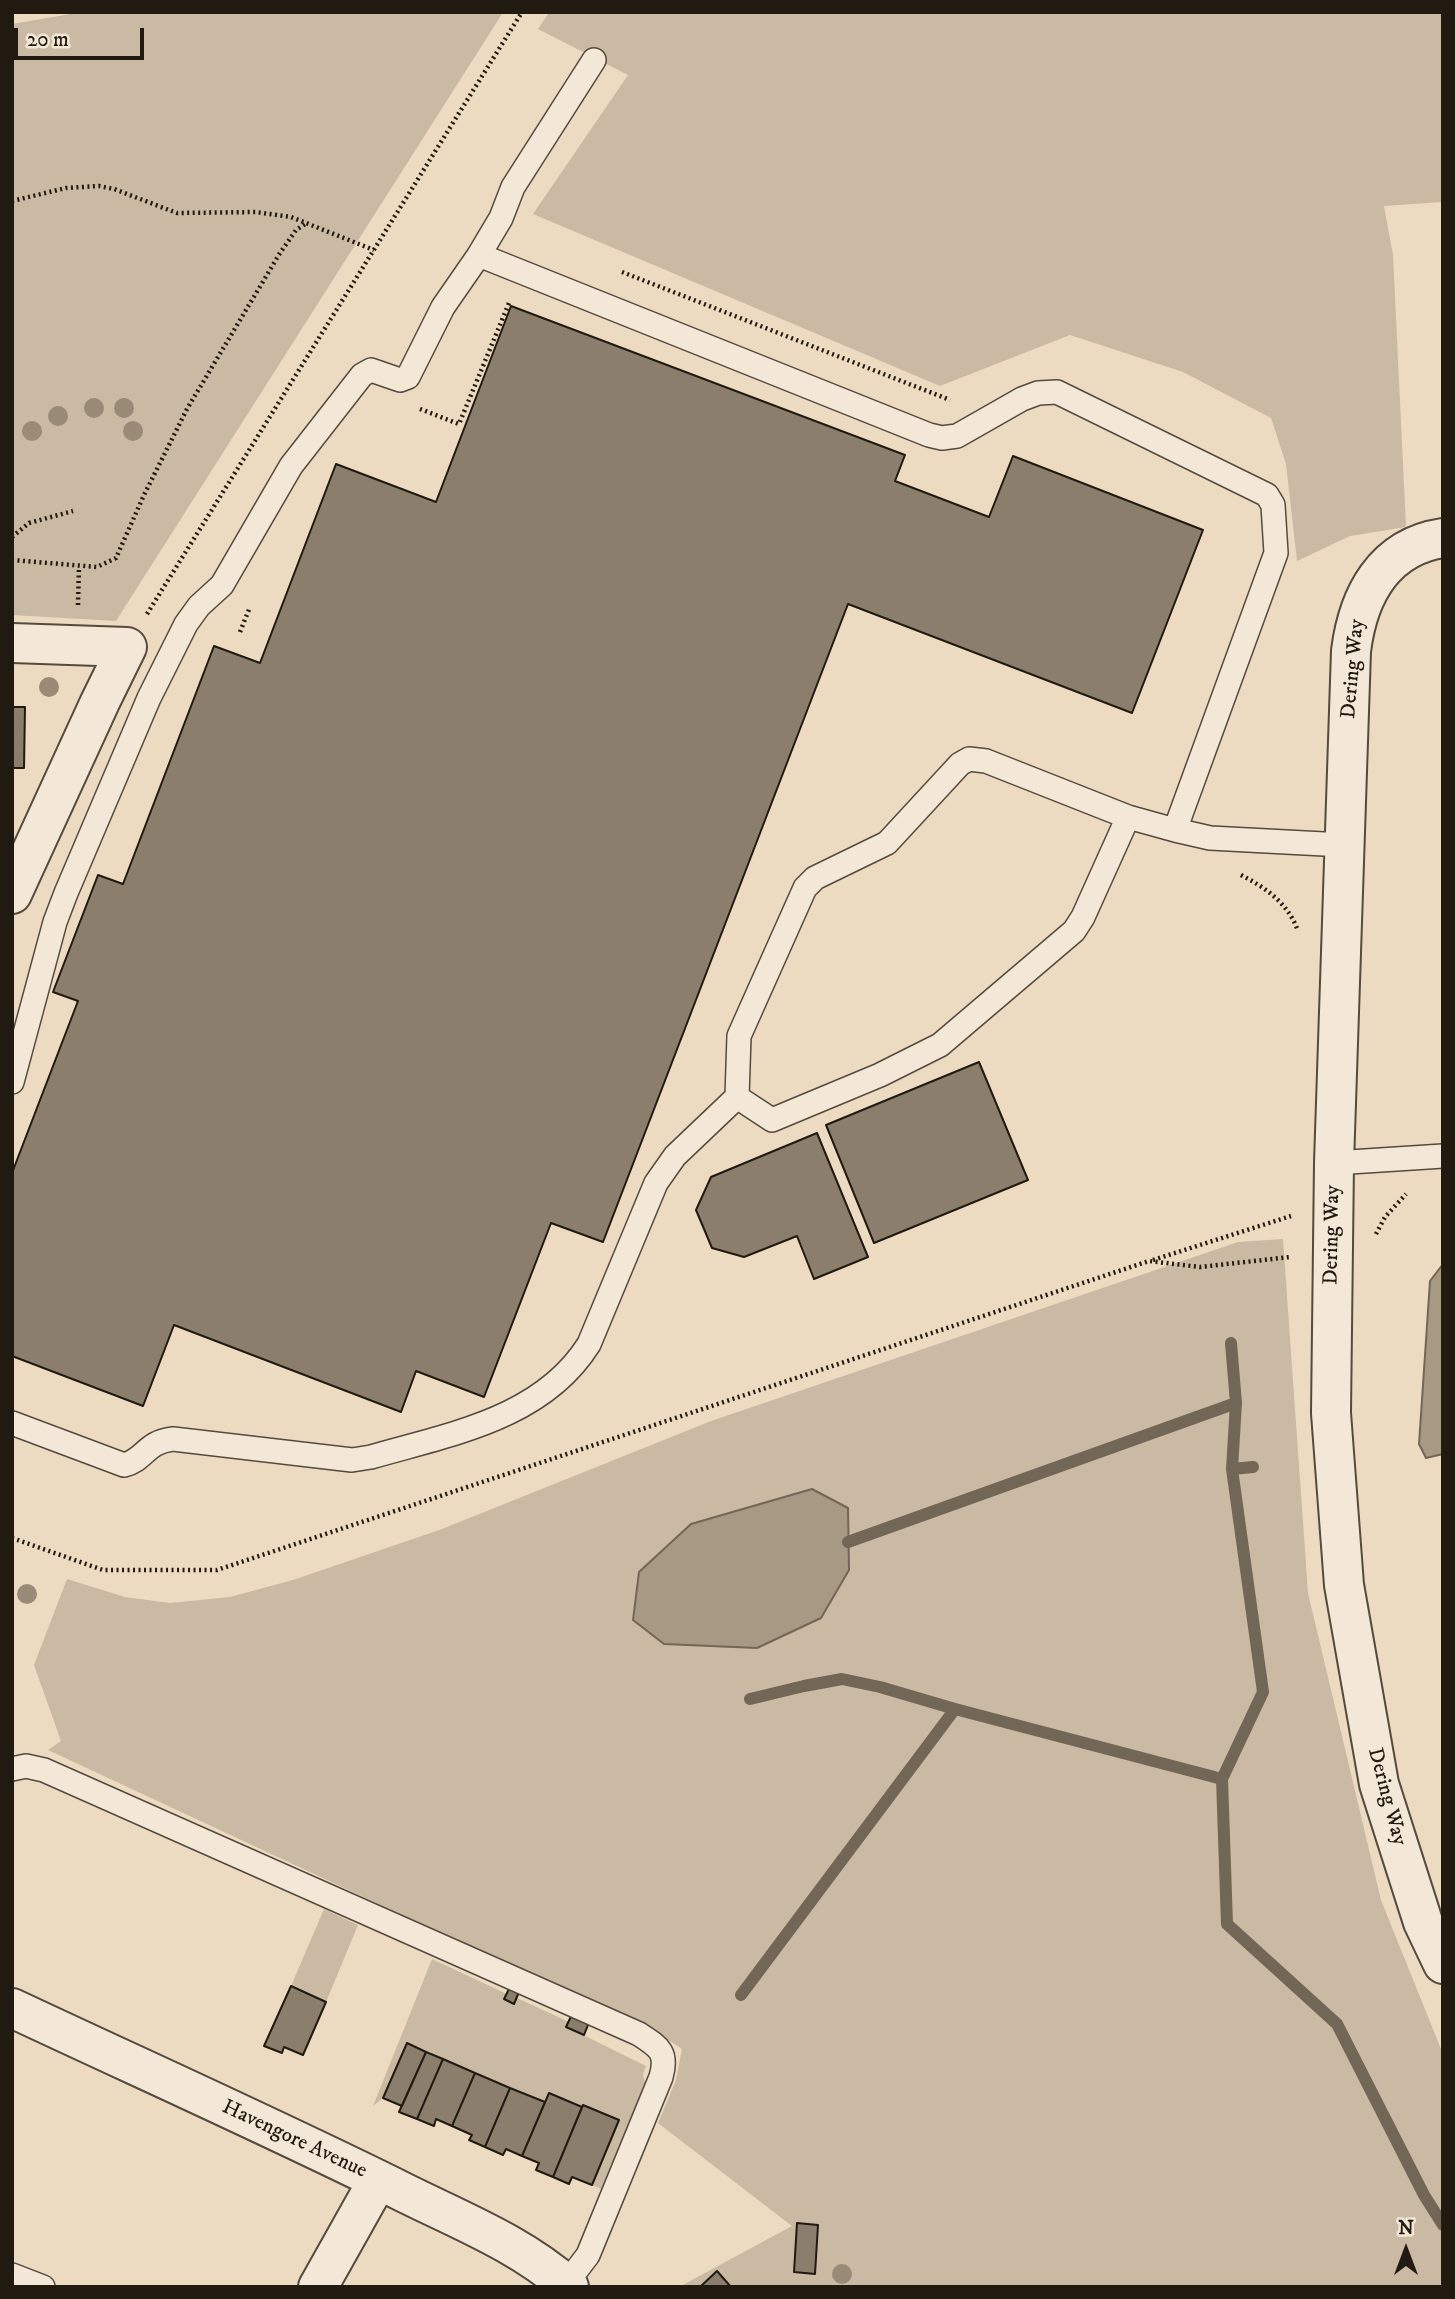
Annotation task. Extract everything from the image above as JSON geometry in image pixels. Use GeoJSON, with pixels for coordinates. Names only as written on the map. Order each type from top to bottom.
{"type":"FeatureCollection","features":[{"type":"Feature","properties":{"kind":"street","name":"Dering Way"},"geometry":{"type":"LineString","coordinates":[[1443,538],[1419,543],[1392,561],[1370,588],[1357,617],[1351,651],[1334,1163],[1331,1413],[1344,1585],[1379,1784],[1423,1922],[1443,1964]]}},
{"type":"Feature","properties":{"kind":"street"},"geometry":{"type":"LineString","coordinates":[[12,643],[127,647],[12,894]]}},
{"type":"Feature","properties":{"kind":"street","name":"Havengore Avenue"},"geometry":{"type":"LineString","coordinates":[[12,2008],[377,2179],[511,2246],[546,2268],[567,2286]]}},
{"type":"Feature","properties":{"kind":"street"},"geometry":{"type":"LineString","coordinates":[[318,2287],[377,2179]]}},
{"type":"Feature","properties":{"kind":"lane"},"geometry":{"type":"LineString","coordinates":[[12,1082],[55,922],[66,893],[149,698],[186,624],[222,585],[296,458],[362,375],[371,370],[400,380],[408,377],[443,307],[479,256],[501,218],[513,187],[594,60]]}},
{"type":"Feature","properties":{"kind":"lane"},"geometry":{"type":"LineString","coordinates":[[479,256],[942,438],[957,436],[1038,393],[1063,393],[1267,495],[1273,505],[1277,535],[1276,553],[1175,830]]}},
{"type":"Feature","properties":{"kind":"lane"},"geometry":{"type":"LineString","coordinates":[[12,1423],[124,1465],[154,1443],[173,1439],[352,1460],[482,1425],[550,1388],[582,1356],[589,1344],[656,1183],[675,1156],[737,1097],[739,1036],[805,888],[815,878],[887,842],[960,764],[969,759],[986,761],[1128,817],[1175,830],[1210,838],[1343,845]]}},
{"type":"Feature","properties":{"kind":"lane"},"geometry":{"type":"LineString","coordinates":[[737,1097],[772,1120],[880,1075],[940,1045],[1074,931],[1083,917],[1128,817]]}},
{"type":"Feature","properties":{"kind":"lane"},"geometry":{"type":"LineString","coordinates":[[1334,1163],[1443,1156]]}},
{"type":"Feature","properties":{"kind":"lane"},"geometry":{"type":"LineString","coordinates":[[12,1769],[26,1766],[44,1770],[639,2034],[656,2045],[664,2059],[662,2077],[588,2255],[567,2286]]}},
{"type":"Feature","properties":{"kind":"lane"},"geometry":{"type":"LineString","coordinates":[[12,2275],[43,2287]]}},
{"type":"Feature","properties":{"kind":"path"},"geometry":{"type":"LineString","coordinates":[[127,647],[522,12]]}},
{"type":"Feature","properties":{"kind":"path"},"geometry":{"type":"LineString","coordinates":[[12,201],[66,188],[99,186],[177,213],[271,212],[307,223],[374,250]]}},
{"type":"Feature","properties":{"kind":"path"},"geometry":{"type":"LineString","coordinates":[[12,560],[97,567],[117,558],[165,451],[193,398],[280,253],[296,230],[307,223]]}},
{"type":"Feature","properties":{"kind":"path"},"geometry":{"type":"LineString","coordinates":[[616,270],[936,395],[950,400],[959,399]]}},
{"type":"Feature","properties":{"kind":"path"},"geometry":{"type":"LineString","coordinates":[[411,406],[459,424],[511,297],[517,271]]}},
{"type":"Feature","properties":{"kind":"path"},"geometry":{"type":"LineString","coordinates":[[12,537],[29,523],[73,511]]}},
{"type":"Feature","properties":{"kind":"path"},"geometry":{"type":"LineString","coordinates":[[240,632],[255,594]]}},
{"type":"Feature","properties":{"kind":"path"},"geometry":{"type":"LineString","coordinates":[[1210,838],[1210,870],[1230,872],[1260,885],[1285,908],[1299,933]]}},
{"type":"Feature","properties":{"kind":"path"},"geometry":{"type":"LineString","coordinates":[[1374,1244],[1385,1217],[1409,1191]]}},
{"type":"Feature","properties":{"kind":"path"},"geometry":{"type":"LineString","coordinates":[[12,1538],[103,1570],[217,1570],[1283,1217],[1334,1215]]}},
{"type":"Feature","properties":{"kind":"path"},"geometry":{"type":"LineString","coordinates":[[1149,1261],[1200,1267],[1271,1257],[1333,1257]]}},
{"type":"Feature","properties":{"kind":"shaded area"},"geometry":{"type":"Polygon","coordinates":[[[82,12],[1443,12],[1443,202],[1384,206],[1393,255],[1406,527],[1350,536],[1297,561],[1286,464],[1271,418],[1183,372],[1070,335],[940,386],[533,214],[628,75],[538,29],[548,14],[502,14],[116,621],[12,615],[12,24],[82,12]]]}},
{"type":"Feature","properties":{"kind":"shaded area"},"geometry":{"type":"Polygon","coordinates":[[[1283,1239],[1308,1593],[1381,1900],[1443,2054],[1443,2287],[731,2287],[717,2271],[700,2287],[679,2287],[792,2226],[658,2123],[676,2080],[682,2049],[664,2037],[48,1750],[61,1741],[34,1665],[67,1579],[125,1597],[170,1603],[230,1597],[293,1580],[442,1529],[711,1421],[1238,1242],[1283,1239]]]}},
{"type":"Feature","properties":{"kind":"shaded area"},"geometry":{"type":"Polygon","coordinates":[[[1443,1264],[1443,1454],[1426,1458],[1419,1444],[1430,1281],[1443,1264]]]}},
{"type":"Feature","properties":{"kind":"shaded area"},"geometry":{"type":"Polygon","coordinates":[[[812,1489],[848,1508],[849,1570],[821,1618],[757,1648],[664,1644],[633,1620],[639,1572],[691,1524],[812,1489]]]}},
{"type":"Feature","properties":{"kind":"shaded area"},"geometry":{"type":"Polygon","coordinates":[[[324,1909],[358,1925],[326,2002],[291,1986],[324,1909]]]}},
{"type":"Feature","properties":{"kind":"shaded area"},"geometry":{"type":"Polygon","coordinates":[[[432,1959],[507,1994],[514,2003],[517,1998],[569,2022],[567,2027],[646,2066],[643,2074],[646,2086],[604,2190],[592,2185],[619,2120],[583,2105],[582,2107],[549,2093],[545,2102],[407,2043],[383,2098],[373,2106],[432,1959]]]}},
{"type":"Feature","properties":{"kind":"building"},"geometry":{"type":"Polygon","coordinates":[[[511,306],[905,455],[895,481],[989,517],[1013,456],[1203,530],[1132,713],[848,604],[603,1242],[551,1223],[484,1397],[416,1371],[401,1412],[174,1325],[143,1406],[12,1356],[12,1173],[78,1001],[53,992],[98,875],[123,884],[214,646],[260,663],[336,464],[436,502],[511,306]]]}},
{"type":"Feature","properties":{"kind":"building"},"geometry":{"type":"Polygon","coordinates":[[[12,707],[25,707],[24,768],[12,768],[12,707]]]}},
{"type":"Feature","properties":{"kind":"building"},"geometry":{"type":"Polygon","coordinates":[[[979,1062],[1028,1180],[874,1243],[826,1125],[979,1062]]]}},
{"type":"Feature","properties":{"kind":"building"},"geometry":{"type":"Polygon","coordinates":[[[817,1133],[868,1257],[814,1279],[797,1236],[744,1257],[712,1248],[696,1210],[711,1177],[817,1133]]]}},
{"type":"Feature","properties":{"kind":"building"},"geometry":{"type":"Polygon","coordinates":[[[512,1983],[521,1987],[514,2004],[504,1999],[512,1983]]]}},
{"type":"Feature","properties":{"kind":"building"},"geometry":{"type":"Polygon","coordinates":[[[291,1986],[326,2002],[303,2055],[284,2047],[282,2053],[264,2046],[291,1986]]]}},
{"type":"Feature","properties":{"kind":"building"},"geometry":{"type":"Polygon","coordinates":[[[573,2012],[590,2020],[584,2035],[566,2027],[573,2012]]]}},
{"type":"Feature","properties":{"kind":"building"},"geometry":{"type":"Polygon","coordinates":[[[407,2043],[426,2052],[402,2106],[383,2098],[407,2043]]]}},
{"type":"Feature","properties":{"kind":"building"},"geometry":{"type":"Polygon","coordinates":[[[426,2052],[443,2059],[417,2119],[399,2112],[426,2052]]]}},
{"type":"Feature","properties":{"kind":"building"},"geometry":{"type":"Polygon","coordinates":[[[443,2059],[475,2073],[452,2126],[436,2119],[434,2126],[417,2119],[443,2059]]]}},
{"type":"Feature","properties":{"kind":"building"},"geometry":{"type":"Polygon","coordinates":[[[475,2073],[510,2088],[485,2147],[469,2140],[472,2135],[452,2126],[475,2073]]]}},
{"type":"Feature","properties":{"kind":"building"},"geometry":{"type":"Polygon","coordinates":[[[510,2088],[545,2102],[522,2156],[506,2149],[503,2155],[485,2147],[510,2088]]]}},
{"type":"Feature","properties":{"kind":"building"},"geometry":{"type":"Polygon","coordinates":[[[549,2093],[582,2107],[553,2177],[536,2170],[539,2163],[522,2156],[549,2093]]]}},
{"type":"Feature","properties":{"kind":"building"},"geometry":{"type":"Polygon","coordinates":[[[583,2105],[619,2120],[592,2185],[572,2177],[569,2184],[553,2177],[583,2105]]]}},
{"type":"Feature","properties":{"kind":"building"},"geometry":{"type":"Polygon","coordinates":[[[797,2223],[818,2225],[815,2274],[794,2272],[797,2223]]]}},
{"type":"Feature","properties":{"kind":"building"},"geometry":{"type":"Polygon","coordinates":[[[717,2271],[731,2287],[700,2287],[717,2271]]]}},
{"type":"Feature","properties":{"kind":"waterway"},"geometry":{"type":"LineString","coordinates":[[1231,1343],[1236,1403],[1232,1469],[1263,1692],[1222,1779],[1227,1924],[1337,2024],[1424,2195],[1443,2225]]}},
{"type":"Feature","properties":{"kind":"waterway"},"geometry":{"type":"LineString","coordinates":[[848,1542],[1236,1403]]}},
{"type":"Feature","properties":{"kind":"waterway"},"geometry":{"type":"LineString","coordinates":[[1232,1469],[1253,1467]]}},
{"type":"Feature","properties":{"kind":"waterway"},"geometry":{"type":"LineString","coordinates":[[750,1699],[842,1679],[955,1709]]}},
{"type":"Feature","properties":{"kind":"waterway"},"geometry":{"type":"LineString","coordinates":[[741,1995],[955,1709],[1222,1779]]}}]}
